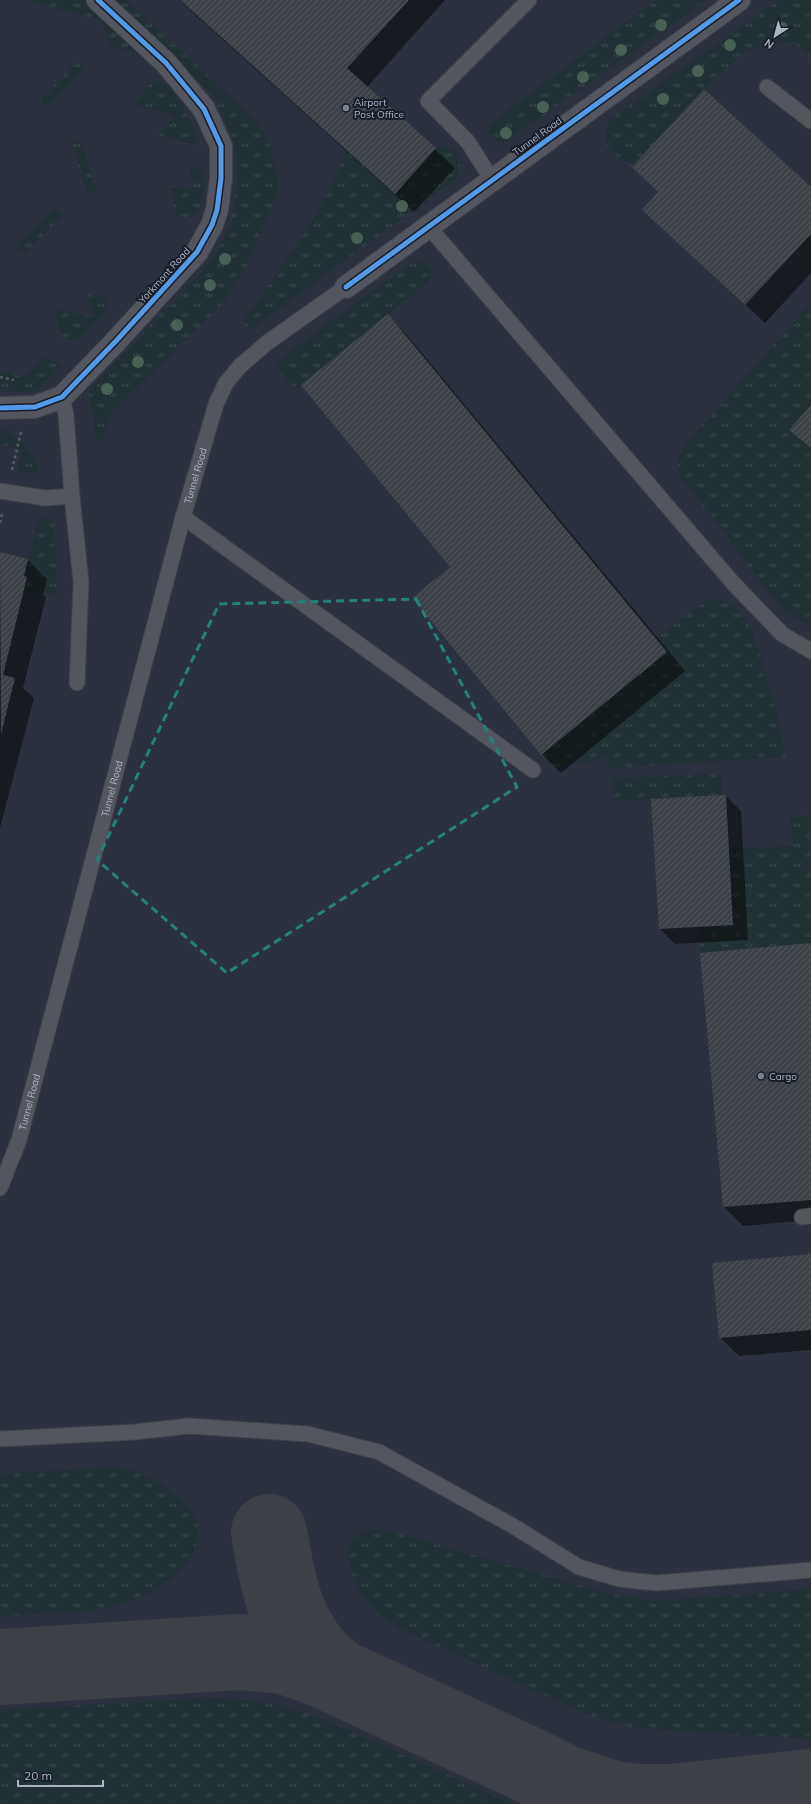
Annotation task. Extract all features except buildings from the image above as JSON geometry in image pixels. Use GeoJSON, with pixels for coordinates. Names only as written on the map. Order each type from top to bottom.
{"type":"FeatureCollection","features":[{"type":"Feature","properties":{"kind":"street","name":"Yorkmont Road"},"geometry":{"type":"LineString","coordinates":[[0,408],[35,407],[62,397],[116,341],[197,252],[212,225],[217,210],[221,167],[221,146],[204,109],[166,63],[98,0]]}},
{"type":"Feature","properties":{"kind":"street","name":"Tunnel Road"},"geometry":{"type":"LineString","coordinates":[[346,286],[739,0]]}},
{"type":"Feature","properties":{"kind":"lane"},"geometry":{"type":"LineString","coordinates":[[492,180],[468,142],[428,101],[529,0]]}},
{"type":"Feature","properties":{"kind":"lane"},"geometry":{"type":"LineString","coordinates":[[767,87],[811,121]]}},
{"type":"Feature","properties":{"kind":"lane"},"geometry":{"type":"LineString","coordinates":[[428,226],[733,583],[782,634],[811,651]]}},
{"type":"Feature","properties":{"kind":"lane","name":"Tunnel Road"},"geometry":{"type":"LineString","coordinates":[[0,1188],[19,1140],[183,517],[216,404],[226,383],[240,366],[268,342],[346,286]]}},
{"type":"Feature","properties":{"kind":"lane"},"geometry":{"type":"LineString","coordinates":[[62,397],[66,415],[72,496],[81,582],[77,683]]}},
{"type":"Feature","properties":{"kind":"lane"},"geometry":{"type":"LineString","coordinates":[[4,492],[45,498],[72,496]]}},
{"type":"Feature","properties":{"kind":"lane"},"geometry":{"type":"LineString","coordinates":[[183,517],[533,770]]}},
{"type":"Feature","properties":{"kind":"lane"},"geometry":{"type":"LineString","coordinates":[[0,1439],[136,1432],[189,1426],[308,1434],[379,1452],[513,1526],[579,1567],[619,1579],[656,1583],[811,1570]]}},
{"type":"Feature","properties":{"kind":"path"},"geometry":{"type":"LineString","coordinates":[[0,377],[32,385],[4,492],[0,524]]}},
{"type":"Feature","properties":{"kind":"highlighted area"},"geometry":{"type":"Polygon","coordinates":[[[416,599],[517,787],[227,973],[97,860],[219,604],[416,599]]]}},
{"type":"Feature","properties":{"kind":"shaded area"},"geometry":{"type":"Polygon","coordinates":[[[0,0],[811,0],[811,1804],[0,1804],[0,0]]]}},
{"type":"Feature","properties":{"kind":"green space"},"geometry":{"type":"Polygon","coordinates":[[[26,0],[87,0],[136,45],[137,49],[134,53],[110,46],[103,21],[26,0]]]}},
{"type":"Feature","properties":{"kind":"green space"},"geometry":{"type":"Polygon","coordinates":[[[111,0],[126,0],[258,122],[269,141],[279,191],[245,268],[225,301],[110,414],[102,442],[97,440],[88,391],[215,256],[231,223],[238,177],[234,143],[214,96],[111,0]]]}},
{"type":"Feature","properties":{"kind":"green space"},"geometry":{"type":"Polygon","coordinates":[[[655,0],[706,0],[507,141],[498,142],[491,138],[488,131],[491,123],[655,0]]]}},
{"type":"Feature","properties":{"kind":"green space"},"geometry":{"type":"Polygon","coordinates":[[[778,0],[811,0],[811,57],[794,42],[766,43],[744,52],[704,89],[632,167],[618,157],[608,147],[605,141],[605,135],[612,118],[778,0]]]}},
{"type":"Feature","properties":{"kind":"green space"},"geometry":{"type":"Polygon","coordinates":[[[82,63],[85,66],[82,72],[48,105],[42,104],[42,99],[75,64],[82,63]]]}},
{"type":"Feature","properties":{"kind":"green space"},"geometry":{"type":"Polygon","coordinates":[[[153,81],[171,87],[194,127],[199,141],[196,145],[158,135],[175,116],[133,104],[153,81]]]}},
{"type":"Feature","properties":{"kind":"green space"},"geometry":{"type":"Polygon","coordinates":[[[76,138],[81,141],[96,190],[94,194],[87,192],[72,142],[76,138]]]}},
{"type":"Feature","properties":{"kind":"green space"},"geometry":{"type":"Polygon","coordinates":[[[446,147],[455,153],[459,160],[459,169],[456,179],[253,328],[245,325],[244,320],[287,259],[314,217],[337,173],[346,150],[395,194],[436,148],[446,147]]]}},
{"type":"Feature","properties":{"kind":"green space"},"geometry":{"type":"Polygon","coordinates":[[[190,168],[197,168],[203,172],[204,188],[201,205],[198,211],[193,216],[186,218],[177,216],[170,186],[194,189],[190,168]]]}},
{"type":"Feature","properties":{"kind":"green space"},"geometry":{"type":"Polygon","coordinates":[[[56,210],[61,214],[59,219],[25,252],[18,250],[18,244],[52,211],[56,210]]]}},
{"type":"Feature","properties":{"kind":"green space"},"geometry":{"type":"Polygon","coordinates":[[[420,260],[432,268],[431,276],[427,283],[295,390],[277,367],[284,356],[411,263],[420,260]]]}},
{"type":"Feature","properties":{"kind":"green space"},"geometry":{"type":"Polygon","coordinates":[[[88,294],[104,297],[108,301],[105,312],[78,340],[62,338],[54,309],[93,317],[88,294]]]}},
{"type":"Feature","properties":{"kind":"green space"},"geometry":{"type":"Polygon","coordinates":[[[811,303],[811,626],[784,611],[760,582],[720,526],[680,477],[677,464],[685,445],[811,303]]]}},
{"type":"Feature","properties":{"kind":"green space"},"geometry":{"type":"Polygon","coordinates":[[[44,357],[60,363],[61,367],[36,390],[21,393],[0,388],[0,371],[26,377],[44,357]]]}},
{"type":"Feature","properties":{"kind":"green space"},"geometry":{"type":"Polygon","coordinates":[[[0,428],[19,440],[34,456],[39,470],[37,473],[17,472],[22,450],[0,444],[0,428]]]}},
{"type":"Feature","properties":{"kind":"green space"},"geometry":{"type":"Polygon","coordinates":[[[47,517],[51,519],[54,526],[57,591],[53,595],[49,596],[23,593],[27,577],[24,576],[38,522],[47,517]]]}},
{"type":"Feature","properties":{"kind":"green space"},"geometry":{"type":"Polygon","coordinates":[[[724,600],[737,608],[752,631],[774,701],[786,757],[609,768],[607,757],[557,769],[541,755],[667,652],[655,638],[706,601],[724,600]]]}},
{"type":"Feature","properties":{"kind":"green space"},"geometry":{"type":"Polygon","coordinates":[[[722,774],[722,795],[614,801],[611,778],[722,774]]]}},
{"type":"Feature","properties":{"kind":"green space"},"geometry":{"type":"Polygon","coordinates":[[[811,815],[811,831],[808,831],[811,875],[811,943],[700,953],[698,927],[733,925],[729,848],[793,846],[790,818],[811,815]]]}},
{"type":"Feature","properties":{"kind":"green space"},"geometry":{"type":"Polygon","coordinates":[[[115,1467],[136,1472],[156,1481],[173,1493],[188,1507],[197,1524],[199,1535],[196,1546],[184,1566],[155,1590],[130,1602],[112,1607],[56,1614],[0,1616],[0,1474],[115,1467]]]}},
{"type":"Feature","properties":{"kind":"green space"},"geometry":{"type":"Polygon","coordinates":[[[368,1529],[383,1529],[595,1590],[654,1601],[811,1589],[811,1739],[635,1728],[588,1715],[401,1629],[382,1617],[367,1601],[352,1572],[348,1553],[350,1541],[368,1529]]]}},
{"type":"Feature","properties":{"kind":"green space"},"geometry":{"type":"Polygon","coordinates":[[[208,1698],[263,1703],[286,1707],[308,1714],[330,1722],[513,1804],[0,1804],[0,1710],[208,1698]]]}},
{"type":"Feature","properties":{"kind":"taxiway"},"geometry":{"type":"LineString","coordinates":[[269,1532],[275,1565],[288,1612],[303,1640],[316,1657],[338,1677]]}},
{"type":"Feature","properties":{"kind":"taxiway"},"geometry":{"type":"LineString","coordinates":[[0,1667],[239,1652],[284,1656],[321,1669],[565,1783],[613,1799],[639,1802],[671,1802],[811,1787]]}},
{"type":"Feature","properties":{"kind":"cycle path"},"geometry":{"type":"LineString","coordinates":[[0,408],[35,407],[62,397],[116,341],[197,252],[212,225],[217,210],[221,178],[221,146],[204,109],[166,63],[98,0]]}},
{"type":"Feature","properties":{"kind":"cycle path"},"geometry":{"type":"LineString","coordinates":[[346,287],[739,0]]}},
{"type":"Feature","properties":{"kind":"place","name":"Airport Post Office"},"geometry":{"type":"Point","coordinates":[346,108]}},
{"type":"Feature","properties":{"kind":"place","name":"Cargo"},"geometry":{"type":"Point","coordinates":[761,1076]}}]}
